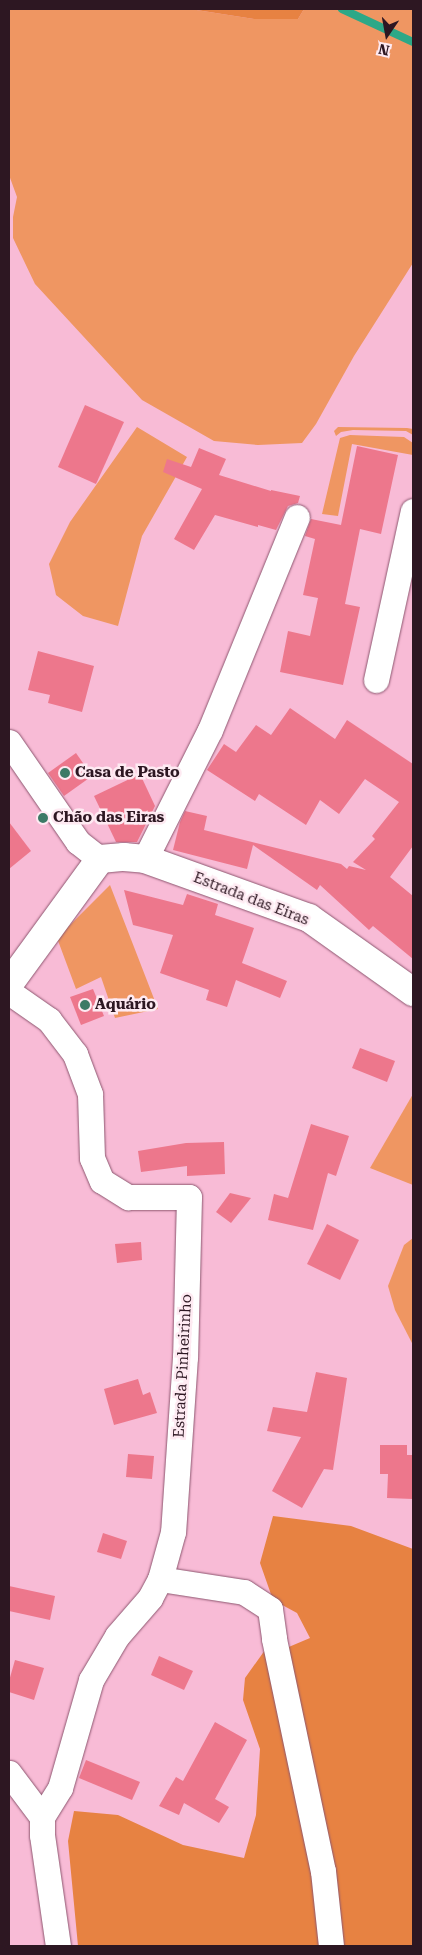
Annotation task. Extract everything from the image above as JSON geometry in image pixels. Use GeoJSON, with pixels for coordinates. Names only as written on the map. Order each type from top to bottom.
{"type":"FeatureCollection","features":[{"type":"Feature","properties":{"kind":"street"},"geometry":{"type":"LineString","coordinates":[[376,680],[413,511]]}},
{"type":"Feature","properties":{"kind":"street"},"geometry":{"type":"LineString","coordinates":[[145,859],[210,730],[296,517]]}},
{"type":"Feature","properties":{"kind":"street"},"geometry":{"type":"LineString","coordinates":[[9,742],[78,842],[100,859],[9,984]]}},
{"type":"Feature","properties":{"kind":"street","name":"Estrada das Eiras"},"geometry":{"type":"LineString","coordinates":[[100,859],[124,857],[145,859],[309,918],[413,992]]}},
{"type":"Feature","properties":{"kind":"street","name":"Estrada Pinheirinho"},"geometry":{"type":"LineString","coordinates":[[9,992],[49,1020],[75,1054],[90,1094],[92,1158],[102,1181],[128,1197],[189,1197],[185,1357],[172,1532],[160,1579],[150,1598],[117,1636],[90,1680],[60,1788],[42,1817]]}},
{"type":"Feature","properties":{"kind":"street"},"geometry":{"type":"LineString","coordinates":[[160,1579],[244,1592],[270,1609],[274,1640],[323,1871],[331,1946]]}},
{"type":"Feature","properties":{"kind":"street"},"geometry":{"type":"LineString","coordinates":[[9,1773],[42,1817],[42,1835],[58,1946]]}},
{"type":"Feature","properties":{"kind":"shaded area"},"geometry":{"type":"Polygon","coordinates":[[[9,9],[190,9],[254,19],[298,19],[304,9],[413,9],[413,263],[354,356],[316,424],[302,443],[258,445],[214,441],[142,400],[35,284],[13,238],[13,217],[17,197],[9,175],[9,9]]]}},
{"type":"Feature","properties":{"kind":"shaded area"},"geometry":{"type":"Polygon","coordinates":[[[190,9],[304,9],[298,19],[254,19],[190,9]]]}},
{"type":"Feature","properties":{"kind":"shaded area"},"geometry":{"type":"Polygon","coordinates":[[[137,427],[187,457],[142,536],[118,626],[83,616],[56,595],[49,564],[70,522],[137,427]]]}},
{"type":"Feature","properties":{"kind":"shaded area"},"geometry":{"type":"Polygon","coordinates":[[[338,427],[407,428],[413,429],[413,435],[406,431],[353,430],[341,432],[336,436],[334,431],[338,427]]]}},
{"type":"Feature","properties":{"kind":"shaded area"},"geometry":{"type":"Polygon","coordinates":[[[350,435],[404,437],[413,443],[413,455],[352,444],[338,516],[322,514],[340,438],[350,435]]]}},
{"type":"Feature","properties":{"kind":"shaded area"},"geometry":{"type":"Polygon","coordinates":[[[110,885],[158,1009],[115,1018],[101,977],[76,989],[57,938],[110,885]]]}},
{"type":"Feature","properties":{"kind":"shaded area"},"geometry":{"type":"Polygon","coordinates":[[[413,1094],[413,1185],[370,1168],[413,1094]]]}},
{"type":"Feature","properties":{"kind":"shaded area"},"geometry":{"type":"Polygon","coordinates":[[[413,1238],[413,1345],[395,1310],[388,1286],[404,1245],[413,1238]]]}},
{"type":"Feature","properties":{"kind":"shaded area"},"geometry":{"type":"Polygon","coordinates":[[[273,1516],[351,1526],[413,1549],[413,1946],[78,1946],[68,1841],[74,1811],[118,1815],[183,1845],[244,1858],[256,1815],[260,1749],[243,1700],[245,1678],[265,1650],[284,1649],[310,1638],[297,1613],[273,1600],[260,1563],[273,1516]]]}},
{"type":"Feature","properties":{"kind":"building"},"geometry":{"type":"Polygon","coordinates":[[[85,405],[124,422],[96,484],[58,467],[85,405]]]}},
{"type":"Feature","properties":{"kind":"building"},"geometry":{"type":"Polygon","coordinates":[[[357,446],[398,455],[381,534],[360,529],[345,604],[360,607],[343,685],[280,672],[288,631],[310,636],[318,598],[303,595],[315,539],[305,536],[311,519],[341,525],[357,446]]]}},
{"type":"Feature","properties":{"kind":"building"},"geometry":{"type":"Polygon","coordinates":[[[199,448],[226,459],[219,475],[271,491],[300,496],[298,503],[288,506],[276,530],[215,515],[194,550],[174,539],[202,489],[163,472],[167,459],[191,467],[199,448]]]}},
{"type":"Feature","properties":{"kind":"building"},"geometry":{"type":"Polygon","coordinates":[[[38,651],[94,666],[82,712],[48,703],[50,695],[28,690],[38,651]]]}},
{"type":"Feature","properties":{"kind":"building"},"geometry":{"type":"Polygon","coordinates":[[[290,708],[335,739],[347,720],[413,764],[413,846],[390,877],[413,896],[413,959],[373,926],[369,930],[320,885],[317,890],[253,845],[247,869],[173,850],[180,822],[185,811],[207,816],[204,830],[341,864],[347,869],[349,866],[366,870],[353,862],[375,839],[372,836],[399,802],[365,779],[339,814],[320,800],[306,825],[259,794],[255,801],[207,770],[224,744],[236,752],[256,725],[271,735],[290,708]]]}},
{"type":"Feature","properties":{"kind":"building"},"geometry":{"type":"Polygon","coordinates":[[[76,753],[92,776],[64,796],[48,773],[76,753]]]}},
{"type":"Feature","properties":{"kind":"building"},"geometry":{"type":"Polygon","coordinates":[[[140,774],[155,806],[137,842],[116,842],[94,796],[140,774]]]}},
{"type":"Feature","properties":{"kind":"building"},"geometry":{"type":"Polygon","coordinates":[[[9,822],[31,851],[9,869],[9,822]]]}},
{"type":"Feature","properties":{"kind":"building"},"geometry":{"type":"Polygon","coordinates":[[[124,890],[183,905],[187,894],[218,904],[215,915],[254,928],[242,963],[287,981],[280,998],[236,980],[227,1007],[206,1000],[209,990],[160,973],[173,935],[133,925],[124,890]]]}},
{"type":"Feature","properties":{"kind":"building"},"geometry":{"type":"Polygon","coordinates":[[[93,989],[104,1016],[81,1025],[70,997],[93,989]]]}},
{"type":"Feature","properties":{"kind":"building"},"geometry":{"type":"Polygon","coordinates":[[[360,1048],[395,1061],[387,1082],[352,1068],[360,1048]]]}},
{"type":"Feature","properties":{"kind":"building"},"geometry":{"type":"Polygon","coordinates":[[[311,1124],[349,1136],[336,1176],[328,1173],[313,1230],[268,1220],[274,1194],[288,1198],[311,1124]]]}},
{"type":"Feature","properties":{"kind":"building"},"geometry":{"type":"Polygon","coordinates":[[[224,1142],[225,1174],[187,1176],[187,1166],[141,1172],[138,1151],[186,1143],[224,1142]]]}},
{"type":"Feature","properties":{"kind":"building"},"geometry":{"type":"Polygon","coordinates":[[[230,1193],[251,1198],[231,1223],[216,1212],[230,1193]]]}},
{"type":"Feature","properties":{"kind":"building"},"geometry":{"type":"Polygon","coordinates":[[[327,1224],[359,1240],[340,1280],[307,1264],[327,1224]]]}},
{"type":"Feature","properties":{"kind":"building"},"geometry":{"type":"Polygon","coordinates":[[[141,1242],[142,1260],[117,1263],[115,1244],[141,1242]]]}},
{"type":"Feature","properties":{"kind":"building"},"geometry":{"type":"Polygon","coordinates":[[[316,1372],[347,1378],[333,1470],[324,1469],[302,1508],[272,1491],[301,1437],[267,1431],[273,1407],[307,1412],[316,1372]]]}},
{"type":"Feature","properties":{"kind":"building"},"geometry":{"type":"Polygon","coordinates":[[[138,1379],[143,1395],[150,1392],[157,1413],[114,1425],[104,1389],[138,1379]]]}},
{"type":"Feature","properties":{"kind":"building"},"geometry":{"type":"Polygon","coordinates":[[[380,1445],[407,1445],[407,1455],[413,1455],[413,1499],[387,1498],[388,1474],[380,1474],[380,1445]]]}},
{"type":"Feature","properties":{"kind":"building"},"geometry":{"type":"Polygon","coordinates":[[[128,1454],[154,1456],[152,1479],[126,1477],[128,1454]]]}},
{"type":"Feature","properties":{"kind":"building"},"geometry":{"type":"Polygon","coordinates":[[[103,1533],[127,1541],[121,1559],[97,1552],[103,1533]]]}},
{"type":"Feature","properties":{"kind":"building"},"geometry":{"type":"Polygon","coordinates":[[[9,1586],[55,1596],[50,1620],[9,1611],[9,1586]]]}},
{"type":"Feature","properties":{"kind":"building"},"geometry":{"type":"Polygon","coordinates":[[[159,1656],[193,1671],[184,1690],[151,1675],[159,1656]]]}},
{"type":"Feature","properties":{"kind":"building"},"geometry":{"type":"Polygon","coordinates":[[[15,1660],[44,1668],[34,1700],[9,1692],[9,1681],[15,1660]]]}},
{"type":"Feature","properties":{"kind":"building"},"geometry":{"type":"Polygon","coordinates":[[[215,1722],[247,1740],[215,1799],[229,1807],[219,1823],[184,1803],[179,1815],[159,1806],[176,1777],[183,1781],[215,1722]]]}},
{"type":"Feature","properties":{"kind":"building"},"geometry":{"type":"Polygon","coordinates":[[[86,1760],[140,1782],[132,1800],[79,1778],[86,1760]]]}},
{"type":"Feature","properties":{"kind":"waterway"},"geometry":{"type":"LineString","coordinates":[[342,9],[413,42]]}},
{"type":"Feature","properties":{"kind":"place","name":"Casa de Pasto"},"geometry":{"type":"Point","coordinates":[65,773]}},
{"type":"Feature","properties":{"kind":"place","name":"Chão das Eiras"},"geometry":{"type":"Point","coordinates":[43,818]}},
{"type":"Feature","properties":{"kind":"place","name":"Aquário"},"geometry":{"type":"Point","coordinates":[85,1005]}}]}
